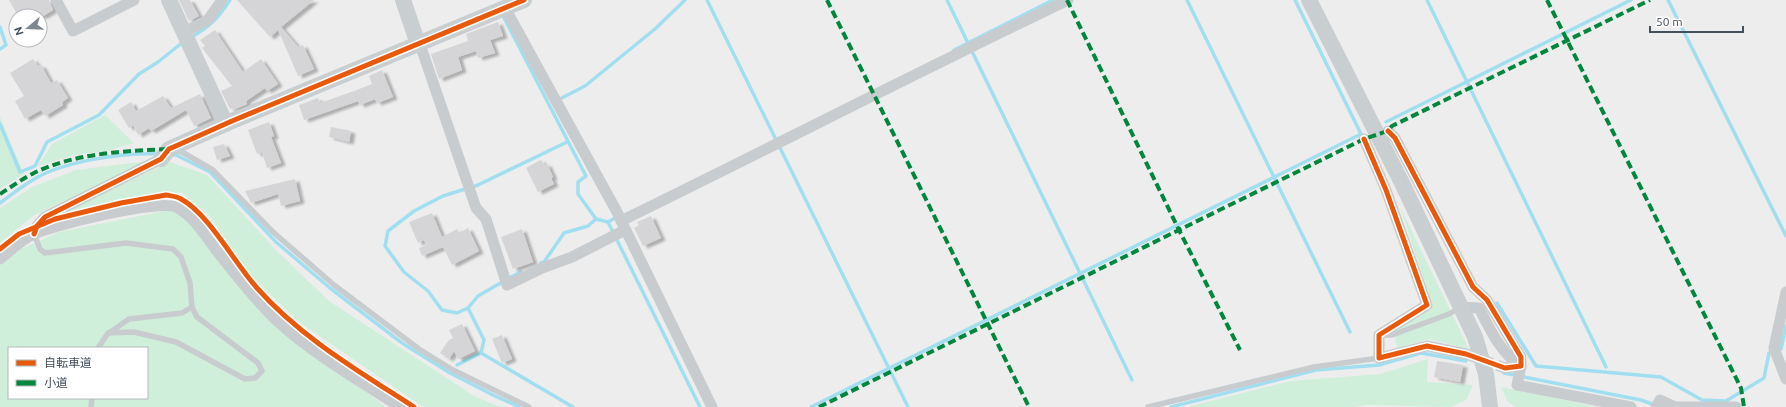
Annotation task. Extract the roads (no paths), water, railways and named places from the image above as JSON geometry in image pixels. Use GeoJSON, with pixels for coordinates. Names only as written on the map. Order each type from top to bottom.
{"type":"FeatureCollection","features":[{"type":"Feature","properties":{"kind":"street"},"geometry":{"type":"LineString","coordinates":[[56,0],[73,31],[134,0]]}},
{"type":"Feature","properties":{"kind":"street"},"geometry":{"type":"LineString","coordinates":[[169,0],[226,124]]}},
{"type":"Feature","properties":{"kind":"street"},"geometry":{"type":"LineString","coordinates":[[187,38],[208,20],[222,0]]}},
{"type":"Feature","properties":{"kind":"street"},"geometry":{"type":"LineString","coordinates":[[402,0],[418,44],[423,53],[476,208],[486,218],[505,281],[572,257],[619,227],[778,144],[971,46],[1067,0]]}},
{"type":"Feature","properties":{"kind":"street"},"geometry":{"type":"LineString","coordinates":[[34,234],[37,226],[45,217],[226,124],[524,0]]}},
{"type":"Feature","properties":{"kind":"street"},"geometry":{"type":"LineString","coordinates":[[1309,0],[1402,183],[1476,337],[1486,374],[1490,407]]}},
{"type":"Feature","properties":{"kind":"street"},"geometry":{"type":"LineString","coordinates":[[501,10],[525,46],[557,102],[619,227],[712,407]]}},
{"type":"Feature","properties":{"kind":"street"},"geometry":{"type":"LineString","coordinates":[[1388,131],[1395,138],[1473,287],[1487,300],[1521,358],[1517,385],[1631,407]]}},
{"type":"Feature","properties":{"kind":"street"},"geometry":{"type":"LineString","coordinates":[[1364,139],[1386,190],[1427,305],[1379,335],[1379,358],[1427,346],[1466,354]]}},
{"type":"Feature","properties":{"kind":"street"},"geometry":{"type":"LineString","coordinates":[[0,259],[20,242],[34,234],[78,221],[120,212],[163,205],[174,206],[196,223],[250,294],[276,320],[304,343],[400,407]]}},
{"type":"Feature","properties":{"kind":"street"},"geometry":{"type":"LineString","coordinates":[[1786,292],[1774,348],[1786,379]]}},
{"type":"Feature","properties":{"kind":"street"},"geometry":{"type":"LineString","coordinates":[[1461,307],[1478,308],[1489,328],[1512,361],[1520,368]]}},
{"type":"Feature","properties":{"kind":"street"},"geometry":{"type":"LineString","coordinates":[[1505,368],[1520,368]]}},
{"type":"Feature","properties":{"kind":"street"},"geometry":{"type":"LineString","coordinates":[[1658,403],[1675,407],[1736,407]]}},
{"type":"Feature","properties":{"kind":"lane"},"geometry":{"type":"LineString","coordinates":[[165,154],[182,152],[213,170],[273,232],[334,285],[419,349],[453,370],[529,407]]}},
{"type":"Feature","properties":{"kind":"lane"},"geometry":{"type":"LineString","coordinates":[[34,234],[40,249],[45,253],[126,243],[173,249],[180,258],[190,283],[192,307],[198,317],[258,363],[262,371],[255,378],[245,379],[176,342],[134,332],[108,333]]}},
{"type":"Feature","properties":{"kind":"lane"},"geometry":{"type":"LineString","coordinates":[[99,347],[108,333],[129,319],[182,313],[192,307]]}},
{"type":"Feature","properties":{"kind":"lane"},"geometry":{"type":"LineString","coordinates":[[1379,335],[1392,335],[1449,314],[1461,307]]}},
{"type":"Feature","properties":{"kind":"lane"},"geometry":{"type":"LineString","coordinates":[[1148,407],[1314,367],[1379,358]]}},
{"type":"Feature","properties":{"kind":"waterway"},"geometry":{"type":"LineString","coordinates":[[190,38],[213,22],[230,0]]}},
{"type":"Feature","properties":{"kind":"waterway"},"geometry":{"type":"LineString","coordinates":[[558,100],[585,86],[655,29],[685,0]]}},
{"type":"Feature","properties":{"kind":"waterway"},"geometry":{"type":"LineString","coordinates":[[707,0],[908,407]]}},
{"type":"Feature","properties":{"kind":"waterway"},"geometry":{"type":"LineString","coordinates":[[947,0],[1132,380]]}},
{"type":"Feature","properties":{"kind":"waterway"},"geometry":{"type":"LineString","coordinates":[[954,50],[1053,0]]}},
{"type":"Feature","properties":{"kind":"waterway"},"geometry":{"type":"LineString","coordinates":[[1187,0],[1350,332]]}},
{"type":"Feature","properties":{"kind":"waterway"},"geometry":{"type":"LineString","coordinates":[[811,407],[1361,134],[1295,0]]}},
{"type":"Feature","properties":{"kind":"waterway"},"geometry":{"type":"LineString","coordinates":[[1427,0],[1606,367]]}},
{"type":"Feature","properties":{"kind":"waterway"},"geometry":{"type":"LineString","coordinates":[[1386,122],[1631,0]]}},
{"type":"Feature","properties":{"kind":"waterway"},"geometry":{"type":"LineString","coordinates":[[1668,0],[1786,236]]}},
{"type":"Feature","properties":{"kind":"waterway"},"geometry":{"type":"LineString","coordinates":[[502,14],[586,176],[578,182],[578,194],[596,219]]}},
{"type":"Feature","properties":{"kind":"waterway"},"geometry":{"type":"LineString","coordinates":[[0,27],[6,45],[0,49]]}},
{"type":"Feature","properties":{"kind":"waterway"},"geometry":{"type":"LineString","coordinates":[[0,124],[20,172],[35,166],[47,142],[99,115],[139,74],[158,62],[183,42]]}},
{"type":"Feature","properties":{"kind":"waterway"},"geometry":{"type":"LineString","coordinates":[[468,308],[457,313],[442,310],[428,291],[404,272],[385,246],[388,231],[414,211],[443,196],[478,185],[567,142]]}},
{"type":"Feature","properties":{"kind":"waterway"},"geometry":{"type":"LineString","coordinates":[[0,203],[36,178],[79,162],[113,156],[160,154]]}},
{"type":"Feature","properties":{"kind":"waterway"},"geometry":{"type":"LineString","coordinates":[[172,155],[176,155],[210,172],[276,242],[330,288],[402,343],[450,373],[520,407]]}},
{"type":"Feature","properties":{"kind":"waterway"},"geometry":{"type":"LineString","coordinates":[[541,263],[544,262],[564,233],[588,226],[596,219],[608,222],[617,217]]}},
{"type":"Feature","properties":{"kind":"waterway"},"geometry":{"type":"LineString","coordinates":[[608,222],[700,407]]}},
{"type":"Feature","properties":{"kind":"waterway"},"geometry":{"type":"LineString","coordinates":[[509,278],[521,272]]}},
{"type":"Feature","properties":{"kind":"waterway"},"geometry":{"type":"LineString","coordinates":[[457,365],[481,353],[484,340],[468,308],[478,296],[504,281]]}},
{"type":"Feature","properties":{"kind":"waterway"},"geometry":{"type":"LineString","coordinates":[[1497,303],[1536,366],[1661,377],[1702,400],[1726,401],[1764,378],[1769,353]]}},
{"type":"Feature","properties":{"kind":"waterway"},"geometry":{"type":"LineString","coordinates":[[1781,349],[1786,326]]}},
{"type":"Feature","properties":{"kind":"waterway"},"geometry":{"type":"LineString","coordinates":[[481,353],[573,407]]}},
{"type":"Feature","properties":{"kind":"waterway"},"geometry":{"type":"LineString","coordinates":[[1171,407],[1316,370],[1379,365],[1421,353],[1466,361]]}},
{"type":"Feature","properties":{"kind":"waterway"},"geometry":{"type":"LineString","coordinates":[[1504,373],[1641,400],[1655,405]]}},
{"type":"Feature","properties":{"kind":"tunnel"},"geometry":{"type":"LineString","coordinates":[[1466,354],[1505,368]]}}]}
